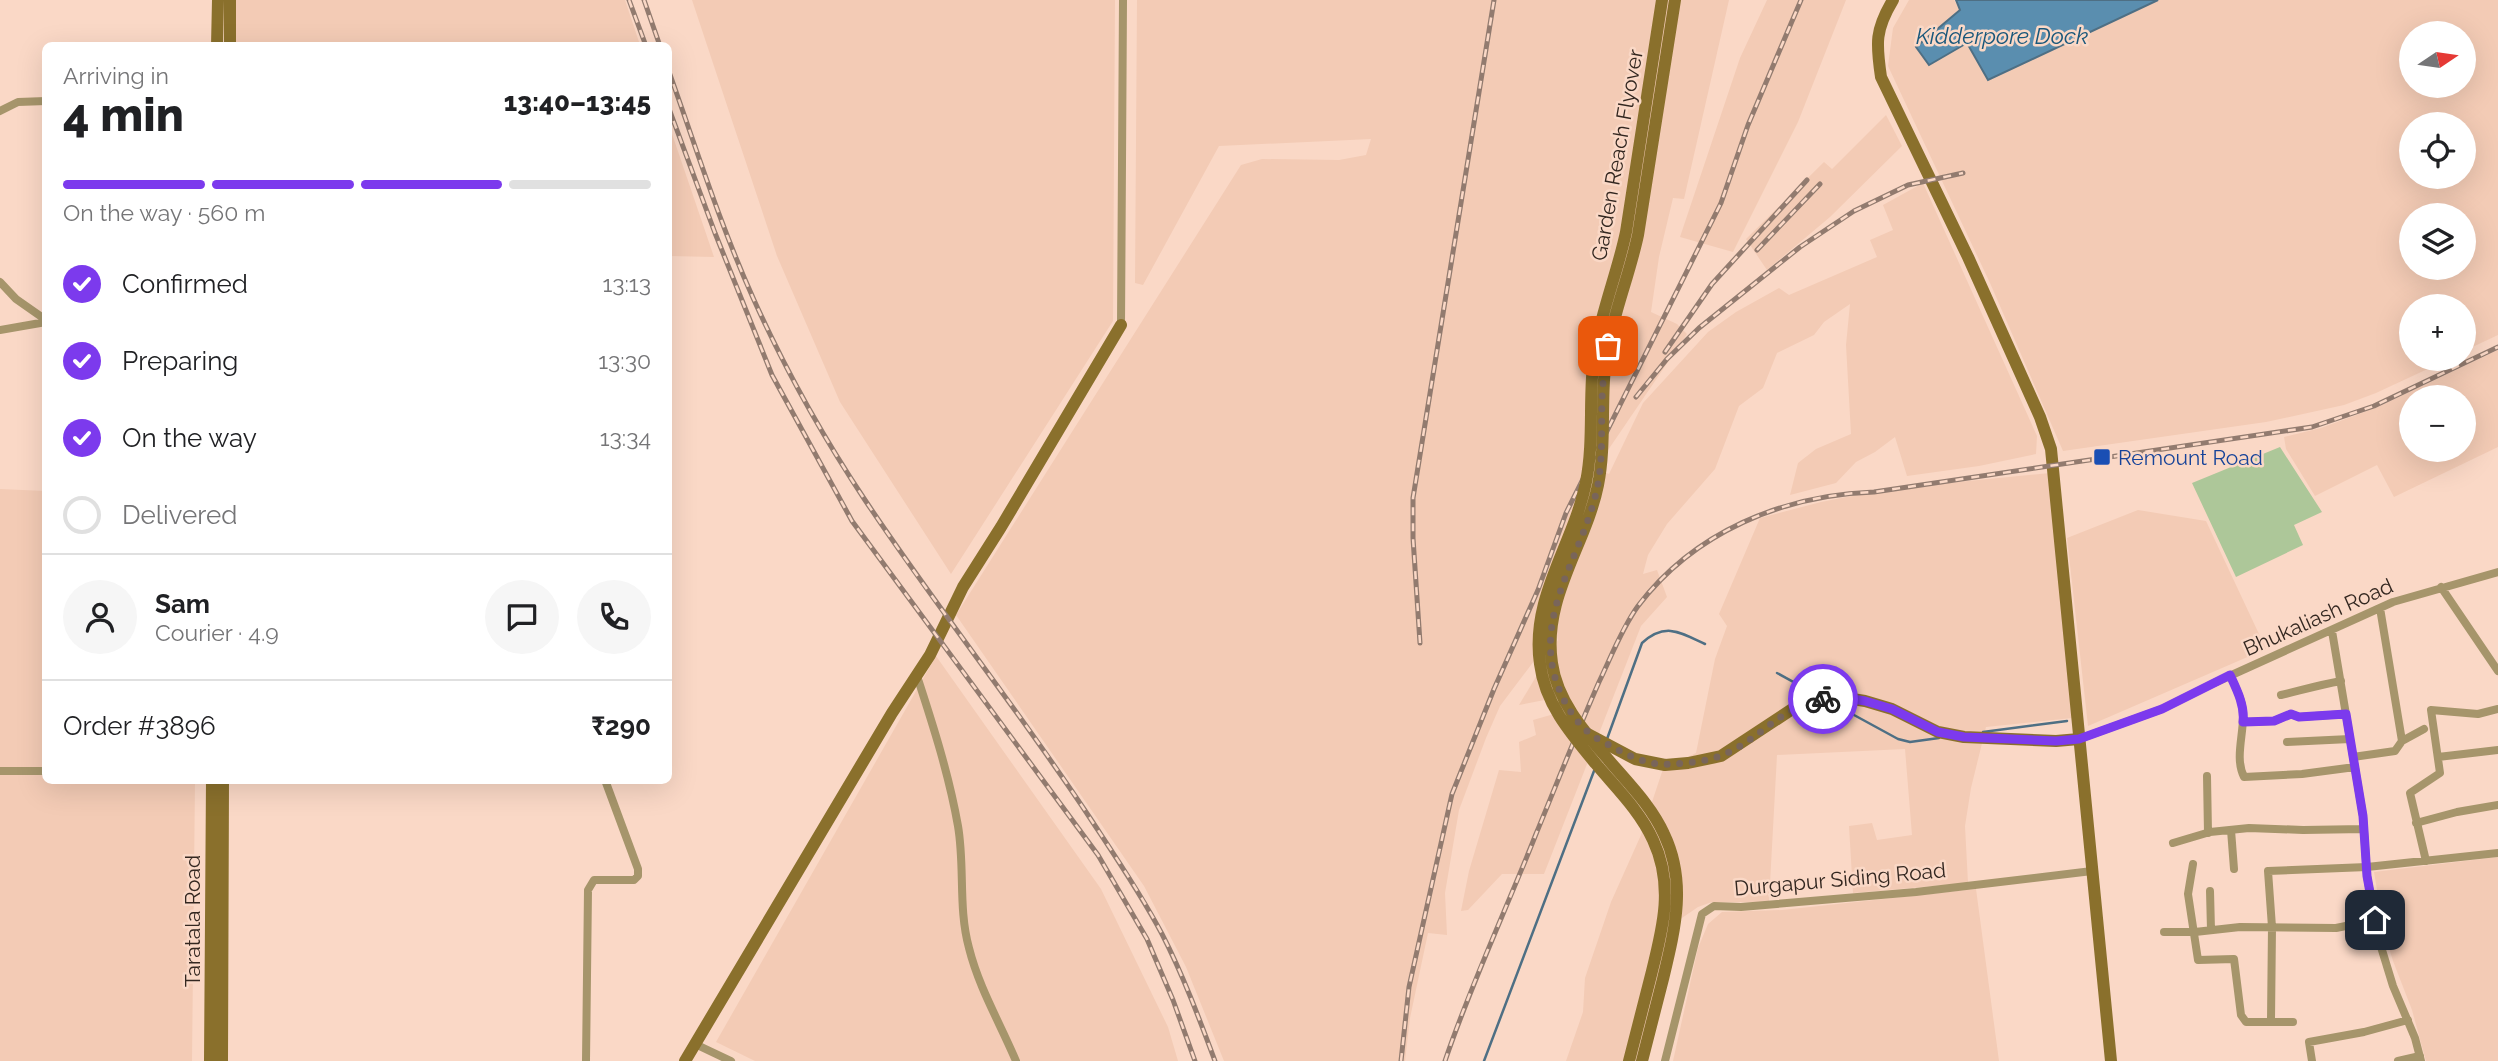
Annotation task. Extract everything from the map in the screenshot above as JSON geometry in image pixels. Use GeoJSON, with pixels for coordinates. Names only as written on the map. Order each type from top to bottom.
{"type":"FeatureCollection","features":[{"type":"Feature","properties":{"kind":"main road"},"geometry":{"type":"LineString","coordinates":[[217,42],[218,0]]}},
{"type":"Feature","properties":{"kind":"main road"},"geometry":{"type":"LineString","coordinates":[[230,0],[230,42]]}},
{"type":"Feature","properties":{"kind":"main road","name":"Garden Reach Flyover"},"geometry":{"type":"LineString","coordinates":[[1629,1061],[1663,929],[1666,901],[1664,873],[1657,849],[1642,818],[1567,728],[1553,706],[1543,680],[1538,637],[1548,585],[1586,483],[1591,383],[1596,344],[1626,232],[1662,0]]}},
{"type":"Feature","properties":{"kind":"main road","name":"Garden Reach Flyover"},"geometry":{"type":"LineString","coordinates":[[1642,1061],[1675,931],[1678,901],[1676,871],[1669,845],[1651,812],[1586,733],[1564,700],[1554,676],[1550,650],[1551,624],[1560,589],[1598,485],[1603,384],[1608,346],[1638,235],[1675,0]]}},
{"type":"Feature","properties":{"kind":"main road"},"geometry":{"type":"LineString","coordinates":[[1893,0],[1881,21],[1876,47],[1881,77],[1973,268],[2040,417],[2051,449],[2111,1061]]}},
{"type":"Feature","properties":{"kind":"main road"},"geometry":{"type":"LineString","coordinates":[[685,1061],[930,655],[962,587],[1001,527],[1121,325]]}},
{"type":"Feature","properties":{"kind":"main road"},"geometry":{"type":"LineString","coordinates":[[1586,733],[1635,759],[1665,765],[1688,763],[1721,756],[1803,702],[1840,697],[1892,709],[1938,732],[1964,737],[2056,741],[2079,739]]}},
{"type":"Feature","properties":{"kind":"main road","name":"Taratala Road"},"geometry":{"type":"LineString","coordinates":[[210,1061],[212,784]]}},
{"type":"Feature","properties":{"kind":"main road"},"geometry":{"type":"LineString","coordinates":[[222,1061],[223,784]]}},
{"type":"Feature","properties":{"kind":"street"},"geometry":{"type":"LineString","coordinates":[[1121,325],[1123,0]]}},
{"type":"Feature","properties":{"kind":"street"},"geometry":{"type":"LineString","coordinates":[[0,111],[18,102],[42,100]]}},
{"type":"Feature","properties":{"kind":"street"},"geometry":{"type":"LineString","coordinates":[[0,282],[16,299],[42,318]]}},
{"type":"Feature","properties":{"kind":"street"},"geometry":{"type":"LineString","coordinates":[[0,330],[42,322]]}},
{"type":"Feature","properties":{"kind":"street","name":"Bhukaliash Road"},"geometry":{"type":"LineString","coordinates":[[2079,739],[2162,709],[2230,675],[2380,608],[2441,587],[2498,572]]}},
{"type":"Feature","properties":{"kind":"street"},"geometry":{"type":"LineString","coordinates":[[2441,587],[2498,671]]}},
{"type":"Feature","properties":{"kind":"street"},"geometry":{"type":"LineString","coordinates":[[2380,608],[2402,741]]}},
{"type":"Feature","properties":{"kind":"street"},"geometry":{"type":"LineString","coordinates":[[2332,631],[2355,767],[2375,920],[2393,986],[2421,1058],[2398,1061]]}},
{"type":"Feature","properties":{"kind":"street"},"geometry":{"type":"LineString","coordinates":[[2230,675],[2244,715],[2240,743],[2241,771],[2244,777],[2302,774],[2355,767]]}},
{"type":"Feature","properties":{"kind":"street"},"geometry":{"type":"LineString","coordinates":[[917,676],[958,826],[962,862],[962,918],[969,948],[985,995],[1016,1061]]}},
{"type":"Feature","properties":{"kind":"street"},"geometry":{"type":"LineString","coordinates":[[2281,695],[2306,687],[2341,681]]}},
{"type":"Feature","properties":{"kind":"street"},"geometry":{"type":"LineString","coordinates":[[2426,861],[2410,793],[2440,773],[2431,710],[2478,714],[2498,709]]}},
{"type":"Feature","properties":{"kind":"street"},"geometry":{"type":"LineString","coordinates":[[2243,722],[2274,721],[2291,714],[2299,717],[2346,714]]}},
{"type":"Feature","properties":{"kind":"street"},"geometry":{"type":"LineString","coordinates":[[2353,757],[2395,751],[2402,741],[2424,729]]}},
{"type":"Feature","properties":{"kind":"street"},"geometry":{"type":"LineString","coordinates":[[2287,741],[2350,739]]}},
{"type":"Feature","properties":{"kind":"street"},"geometry":{"type":"LineString","coordinates":[[2438,757],[2498,750]]}},
{"type":"Feature","properties":{"kind":"street"},"geometry":{"type":"LineString","coordinates":[[0,771],[42,771]]}},
{"type":"Feature","properties":{"kind":"street"},"geometry":{"type":"LineString","coordinates":[[2207,776],[2208,833]]}},
{"type":"Feature","properties":{"kind":"street"},"geometry":{"type":"LineString","coordinates":[[586,1061],[588,890],[594,880],[634,880],[638,876],[638,869],[606,784]]}},
{"type":"Feature","properties":{"kind":"street"},"geometry":{"type":"LineString","coordinates":[[2416,823],[2498,805]]}},
{"type":"Feature","properties":{"kind":"street"},"geometry":{"type":"LineString","coordinates":[[2173,844],[2208,833],[2249,828],[2364,829]]}},
{"type":"Feature","properties":{"kind":"street"},"geometry":{"type":"LineString","coordinates":[[2231,830],[2234,869]]}},
{"type":"Feature","properties":{"kind":"street"},"geometry":{"type":"LineString","coordinates":[[2271,1020],[2272,927],[2268,871],[2367,867],[2498,853]]}},
{"type":"Feature","properties":{"kind":"street"},"geometry":{"type":"LineString","coordinates":[[2193,864],[2188,894],[2198,960],[2234,959],[2241,1014],[2246,1022],[2293,1022]]}},
{"type":"Feature","properties":{"kind":"street","name":"Durgapur Siding Road"},"geometry":{"type":"LineString","coordinates":[[1665,1061],[1702,914],[1714,906],[1741,907],[1916,892],[2092,871]]}},
{"type":"Feature","properties":{"kind":"street"},"geometry":{"type":"LineString","coordinates":[[2210,891],[2211,930]]}},
{"type":"Feature","properties":{"kind":"street"},"geometry":{"type":"LineString","coordinates":[[2164,932],[2240,927],[2336,928],[2375,920]]}},
{"type":"Feature","properties":{"kind":"street"},"geometry":{"type":"LineString","coordinates":[[2312,1061],[2309,1042],[2364,1032],[2408,1020]]}},
{"type":"Feature","properties":{"kind":"street"},"geometry":{"type":"LineString","coordinates":[[695,1044],[731,1061]]}},
{"type":"Feature","properties":{"kind":"shaded area"},"geometry":{"type":"Polygon","coordinates":[[[234,0],[625,0],[639,42],[234,42],[234,0]]]}},
{"type":"Feature","properties":{"kind":"shaded area"},"geometry":{"type":"Polygon","coordinates":[[[692,0],[1115,0],[1113,321],[951,574],[840,402],[777,256],[692,0]]]}},
{"type":"Feature","properties":{"kind":"shaded area"},"geometry":{"type":"Polygon","coordinates":[[[1137,0],[1729,0],[1684,199],[1673,198],[1659,257],[1651,312],[1677,324],[1687,334],[1602,459],[1578,507],[1552,637],[1500,706],[1486,738],[1459,810],[1445,893],[1447,935],[1428,933],[1410,1018],[1405,1061],[1224,1061],[1186,967],[1144,886],[956,615],[1241,165],[1262,159],[1339,160],[1366,155],[1371,139],[1219,146],[1143,285],[1135,283],[1137,0]]]}},
{"type":"Feature","properties":{"kind":"shaded area"},"geometry":{"type":"Polygon","coordinates":[[[1767,0],[1846,0],[1798,122],[1733,252],[1680,237],[1740,58],[1767,0]]]}},
{"type":"Feature","properties":{"kind":"shaded area"},"geometry":{"type":"Polygon","coordinates":[[[1909,0],[1954,0],[1960,10],[1916,47],[1967,43],[1988,80],[2158,0],[2498,0],[2498,335],[2476,345],[2476,294],[2399,294],[2399,371],[2423,371],[2344,405],[2266,422],[2063,451],[1990,283],[1888,66],[1893,28],[1909,0]]]}},
{"type":"Feature","properties":{"kind":"shaded area"},"geometry":{"type":"Polygon","coordinates":[[[1886,115],[1902,146],[1830,217],[1767,270],[1746,239],[1824,162],[1832,169],[1886,115]]]}},
{"type":"Feature","properties":{"kind":"shaded area"},"geometry":{"type":"Polygon","coordinates":[[[672,134],[714,257],[672,256],[672,134]]]}},
{"type":"Feature","properties":{"kind":"shaded area"},"geometry":{"type":"Polygon","coordinates":[[[1923,183],[2037,436],[2036,454],[1979,466],[1907,476],[1895,437],[1856,462],[1836,483],[1790,495],[1798,463],[1816,449],[1851,434],[1846,345],[1850,304],[1824,322],[1814,335],[1777,353],[1763,388],[1739,406],[1715,469],[1667,524],[1648,555],[1643,574],[1657,570],[1667,597],[1641,626],[1544,874],[1502,874],[1468,910],[1461,911],[1469,871],[1499,770],[1521,772],[1519,742],[1536,735],[1533,720],[1561,712],[1560,697],[1519,705],[1558,640],[1547,589],[1599,470],[1609,474],[1643,403],[1708,332],[1736,312],[1779,288],[1789,295],[1877,257],[1870,240],[1893,230],[1883,205],[1923,183]]]}},
{"type":"Feature","properties":{"kind":"shaded area"},"geometry":{"type":"Polygon","coordinates":[[[2498,350],[2498,447],[2476,458],[2476,385],[2424,385],[2454,371],[2476,371],[2476,360],[2498,350]]]}},
{"type":"Feature","properties":{"kind":"shaded area"},"geometry":{"type":"Polygon","coordinates":[[[2399,397],[2399,462],[2467,462],[2394,497],[2377,465],[2315,496],[2286,449],[2284,437],[2321,428],[2399,397]]]}},
{"type":"Feature","properties":{"kind":"shaded area"},"geometry":{"type":"Polygon","coordinates":[[[2050,473],[2072,718],[1986,727],[1965,826],[1968,883],[1853,893],[1849,826],[1872,823],[1877,840],[1912,835],[1905,749],[1777,755],[1769,902],[1712,902],[1698,907],[1679,920],[1647,1061],[1566,1061],[1583,1012],[1585,978],[1611,902],[1641,835],[1663,769],[1696,753],[1715,659],[1727,626],[1719,614],[1760,518],[1887,489],[2050,473]]]}},
{"type":"Feature","properties":{"kind":"shaded area"},"geometry":{"type":"Polygon","coordinates":[[[0,489],[42,491],[42,784],[195,784],[192,1061],[0,1061],[0,489]]]}},
{"type":"Feature","properties":{"kind":"shaded area"},"geometry":{"type":"Polygon","coordinates":[[[2138,510],[2206,521],[2266,649],[2088,726],[2067,538],[2138,510]]]}},
{"type":"Feature","properties":{"kind":"shaded area"},"geometry":{"type":"Polygon","coordinates":[[[936,656],[1101,889],[1168,1027],[1178,1061],[755,1061],[716,1042],[936,656]]]}},
{"type":"Feature","properties":{"kind":"shaded area"},"geometry":{"type":"Polygon","coordinates":[[[2498,857],[2498,1061],[2426,1061],[2412,1010],[2384,931],[2374,872],[2498,857]]]}},
{"type":"Feature","properties":{"kind":"shaded area"},"geometry":{"type":"Polygon","coordinates":[[[1976,889],[1999,1061],[1673,1061],[1698,948],[1708,924],[1722,912],[1782,910],[1976,889]]]}},
{"type":"Feature","properties":{"kind":"green space"},"geometry":{"type":"Polygon","coordinates":[[[2280,447],[2322,512],[2294,525],[2303,545],[2236,577],[2192,483],[2280,447]]]}},
{"type":"Feature","properties":{"kind":"water","name":"Kidderpore Dock"},"geometry":{"type":"Polygon","coordinates":[[[1956,0],[2158,0],[1988,80],[1967,43],[1929,65],[1916,47],[1960,10],[1956,0]]]}},
{"type":"Feature","properties":{"kind":"waterway"},"geometry":{"type":"LineString","coordinates":[[1607,739],[1642,643],[1658,633],[1673,631],[1705,644]]}},
{"type":"Feature","properties":{"kind":"waterway"},"geometry":{"type":"LineString","coordinates":[[1777,673],[1817,695]]}},
{"type":"Feature","properties":{"kind":"waterway"},"geometry":{"type":"LineString","coordinates":[[1832,703],[1898,739],[1910,742],[1939,738]]}},
{"type":"Feature","properties":{"kind":"waterway"},"geometry":{"type":"LineString","coordinates":[[1983,732],[2067,721]]}},
{"type":"Feature","properties":{"kind":"waterway"},"geometry":{"type":"LineString","coordinates":[[1484,1061],[1594,771]]}},
{"type":"Feature","properties":{"kind":"railway"},"geometry":{"type":"LineString","coordinates":[[629,0],[645,42]]}},
{"type":"Feature","properties":{"kind":"railway"},"geometry":{"type":"LineString","coordinates":[[644,0],[659,42]]}},
{"type":"Feature","properties":{"kind":"railway"},"geometry":{"type":"LineString","coordinates":[[1420,643],[1413,498],[1494,0]]}},
{"type":"Feature","properties":{"kind":"railway"},"geometry":{"type":"LineString","coordinates":[[1401,1061],[1409,987],[1452,794],[1538,590],[1566,513],[1721,203],[1748,125],[1801,0]]}},
{"type":"Feature","properties":{"kind":"railway"},"geometry":{"type":"LineString","coordinates":[[672,80],[742,272],[805,402],[865,500],[1063,777],[1137,890],[1177,965],[1215,1061]]}},
{"type":"Feature","properties":{"kind":"railway"},"geometry":{"type":"LineString","coordinates":[[672,117],[772,375],[852,521],[1098,855],[1147,939],[1195,1061]]}},
{"type":"Feature","properties":{"kind":"railway"},"geometry":{"type":"LineString","coordinates":[[1636,397],[1667,359],[1699,328],[1800,247],[1854,211],[1908,185],[1963,173]]}},
{"type":"Feature","properties":{"kind":"railway"},"geometry":{"type":"LineString","coordinates":[[1665,352],[1712,284],[1807,180]]}},
{"type":"Feature","properties":{"kind":"railway"},"geometry":{"type":"LineString","coordinates":[[1757,250],[1820,184]]}},
{"type":"Feature","properties":{"kind":"railway"},"geometry":{"type":"LineString","coordinates":[[1445,1061],[1477,975],[1622,633],[1638,606],[1660,580],[1713,538],[1743,522],[1807,501],[2312,427],[2374,406],[2498,347]]}},
{"type":"Feature","properties":{"kind":"way so far"},"geometry":{"type":"LineString","coordinates":[[1608,346],[1603,384],[1598,485],[1560,589],[1551,624],[1550,650],[1554,676],[1570,711],[1586,733],[1635,759],[1665,765],[1721,756],[1788,710],[1803,702],[1823,699]]}},
{"type":"Feature","properties":{"kind":"place","name":"Remount Road"},"geometry":{"type":"Point","coordinates":[2102,457]}},
{"type":"Feature","properties":{"kind":"route"},"geometry":{"type":"LineString","coordinates":[[1823,699],[1840,697],[1865,701],[1892,709],[1938,732],[1964,737],[2056,741],[2079,739],[2162,709],[2230,675],[2238,693],[2244,715],[2243,722],[2274,721],[2291,714],[2299,717],[2346,714],[2363,816],[2367,876],[2375,920]]}}]}
